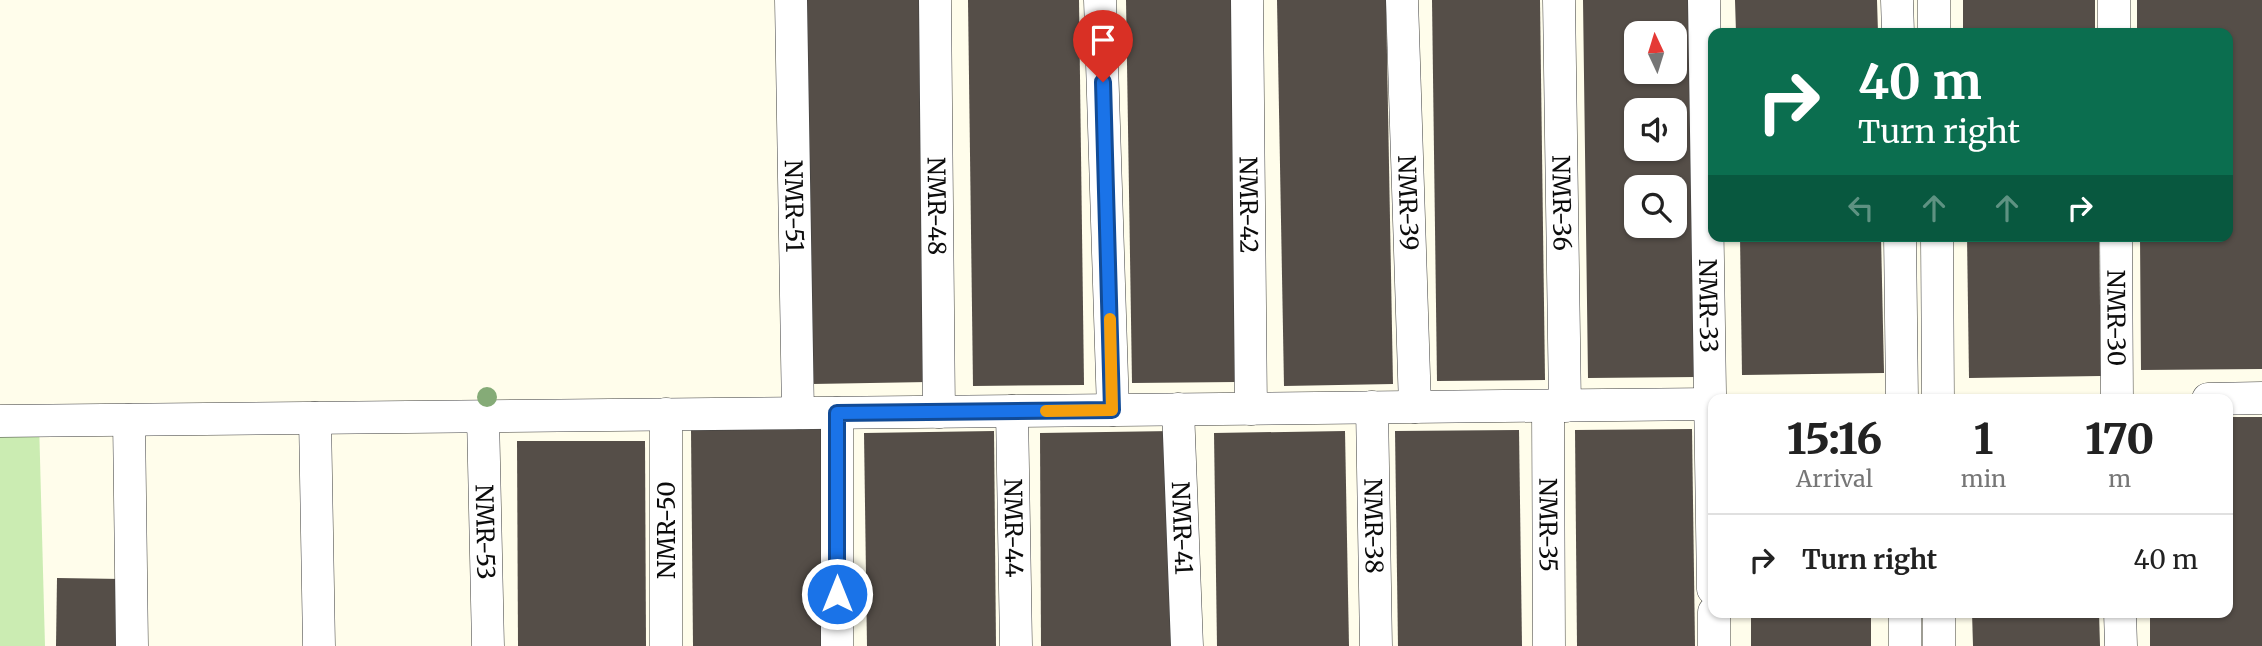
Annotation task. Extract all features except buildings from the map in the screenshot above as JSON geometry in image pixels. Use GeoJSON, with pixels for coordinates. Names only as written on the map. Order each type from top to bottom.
{"type":"FeatureCollection","features":[{"type":"Feature","properties":{"kind":"street","name":"NMR-51"},"geometry":{"type":"LineString","coordinates":[[791,0],[798,413]]}},
{"type":"Feature","properties":{"kind":"street","name":"NMR-48"},"geometry":{"type":"LineString","coordinates":[[935,0],[939,412]]}},
{"type":"Feature","properties":{"kind":"street"},"geometry":{"type":"LineString","coordinates":[[1100,0],[1112,410]]}},
{"type":"Feature","properties":{"kind":"street","name":"NMR-42"},"geometry":{"type":"LineString","coordinates":[[1247,0],[1251,409]]}},
{"type":"Feature","properties":{"kind":"street","name":"NMR-39"},"geometry":{"type":"LineString","coordinates":[[1402,0],[1415,407]]}},
{"type":"Feature","properties":{"kind":"street","name":"NMR-36"},"geometry":{"type":"LineString","coordinates":[[1556,406],[1559,0]]}},
{"type":"Feature","properties":{"kind":"street","name":"NMR-33"},"geometry":{"type":"LineString","coordinates":[[1704,0],[1708,202]]}},
{"type":"Feature","properties":{"kind":"street"},"geometry":{"type":"LineString","coordinates":[[1897,0],[1898,28]]}},
{"type":"Feature","properties":{"kind":"street"},"geometry":{"type":"LineString","coordinates":[[1934,0],[1934,28]]}},
{"type":"Feature","properties":{"kind":"street"},"geometry":{"type":"LineString","coordinates":[[2114,0],[2114,28]]}},
{"type":"Feature","properties":{"kind":"street","name":"NMR-33"},"geometry":{"type":"LineString","coordinates":[[1709,242],[1712,394]]}},
{"type":"Feature","properties":{"kind":"street"},"geometry":{"type":"LineString","coordinates":[[1900,242],[1902,394]]}},
{"type":"Feature","properties":{"kind":"street"},"geometry":{"type":"LineString","coordinates":[[1937,242],[1938,394]]}},
{"type":"Feature","properties":{"kind":"street","name":"NMR-30"},"geometry":{"type":"LineString","coordinates":[[2116,242],[2117,394]]}},
{"type":"Feature","properties":{"kind":"street"},"geometry":{"type":"LineString","coordinates":[[2233,399],[2262,398]]}},
{"type":"Feature","properties":{"kind":"street"},"geometry":{"type":"LineString","coordinates":[[0,421],[1708,404]]}},
{"type":"Feature","properties":{"kind":"street","name":"NMR-35"},"geometry":{"type":"LineString","coordinates":[[1549,646],[1556,406]]}},
{"type":"Feature","properties":{"kind":"street","name":"NMR-38"},"geometry":{"type":"LineString","coordinates":[[1372,407],[1376,646]]}},
{"type":"Feature","properties":{"kind":"street","name":"NMR-41"},"geometry":{"type":"LineString","coordinates":[[1178,409],[1187,646]]}},
{"type":"Feature","properties":{"kind":"street","name":"NMR-44"},"geometry":{"type":"LineString","coordinates":[[1012,411],[1016,646]]}},
{"type":"Feature","properties":{"kind":"street"},"geometry":{"type":"LineString","coordinates":[[837,413],[837,646]]}},
{"type":"Feature","properties":{"kind":"street","name":"NMR-50"},"geometry":{"type":"LineString","coordinates":[[666,414],[666,646]]}},
{"type":"Feature","properties":{"kind":"street","name":"NMR-53"},"geometry":{"type":"LineString","coordinates":[[483,416],[488,646]]}},
{"type":"Feature","properties":{"kind":"street"},"geometry":{"type":"LineString","coordinates":[[315,418],[319,646]]}},
{"type":"Feature","properties":{"kind":"street"},"geometry":{"type":"LineString","coordinates":[[129,420],[132,646]]}},
{"type":"Feature","properties":{"kind":"street"},"geometry":{"type":"LineString","coordinates":[[1714,618],[1714,646]]}},
{"type":"Feature","properties":{"kind":"street"},"geometry":{"type":"LineString","coordinates":[[1905,618],[1905,646]]}},
{"type":"Feature","properties":{"kind":"street"},"geometry":{"type":"LineString","coordinates":[[1939,618],[1939,646]]}},
{"type":"Feature","properties":{"kind":"street"},"geometry":{"type":"LineString","coordinates":[[2120,618],[2121,646]]}},
{"type":"Feature","properties":{"kind":"green space"},"geometry":{"type":"Polygon","coordinates":[[[0,421],[39,421],[45,646],[0,646],[0,421]]]}},
{"type":"Feature","properties":{"kind":"slow traffic"},"geometry":{"type":"LineString","coordinates":[[1046,411],[1112,410],[1110,319]]}},
{"type":"Feature","properties":{"kind":"route"},"geometry":{"type":"LineString","coordinates":[[837,594],[837,413],[1112,410],[1103,82]]}}]}
